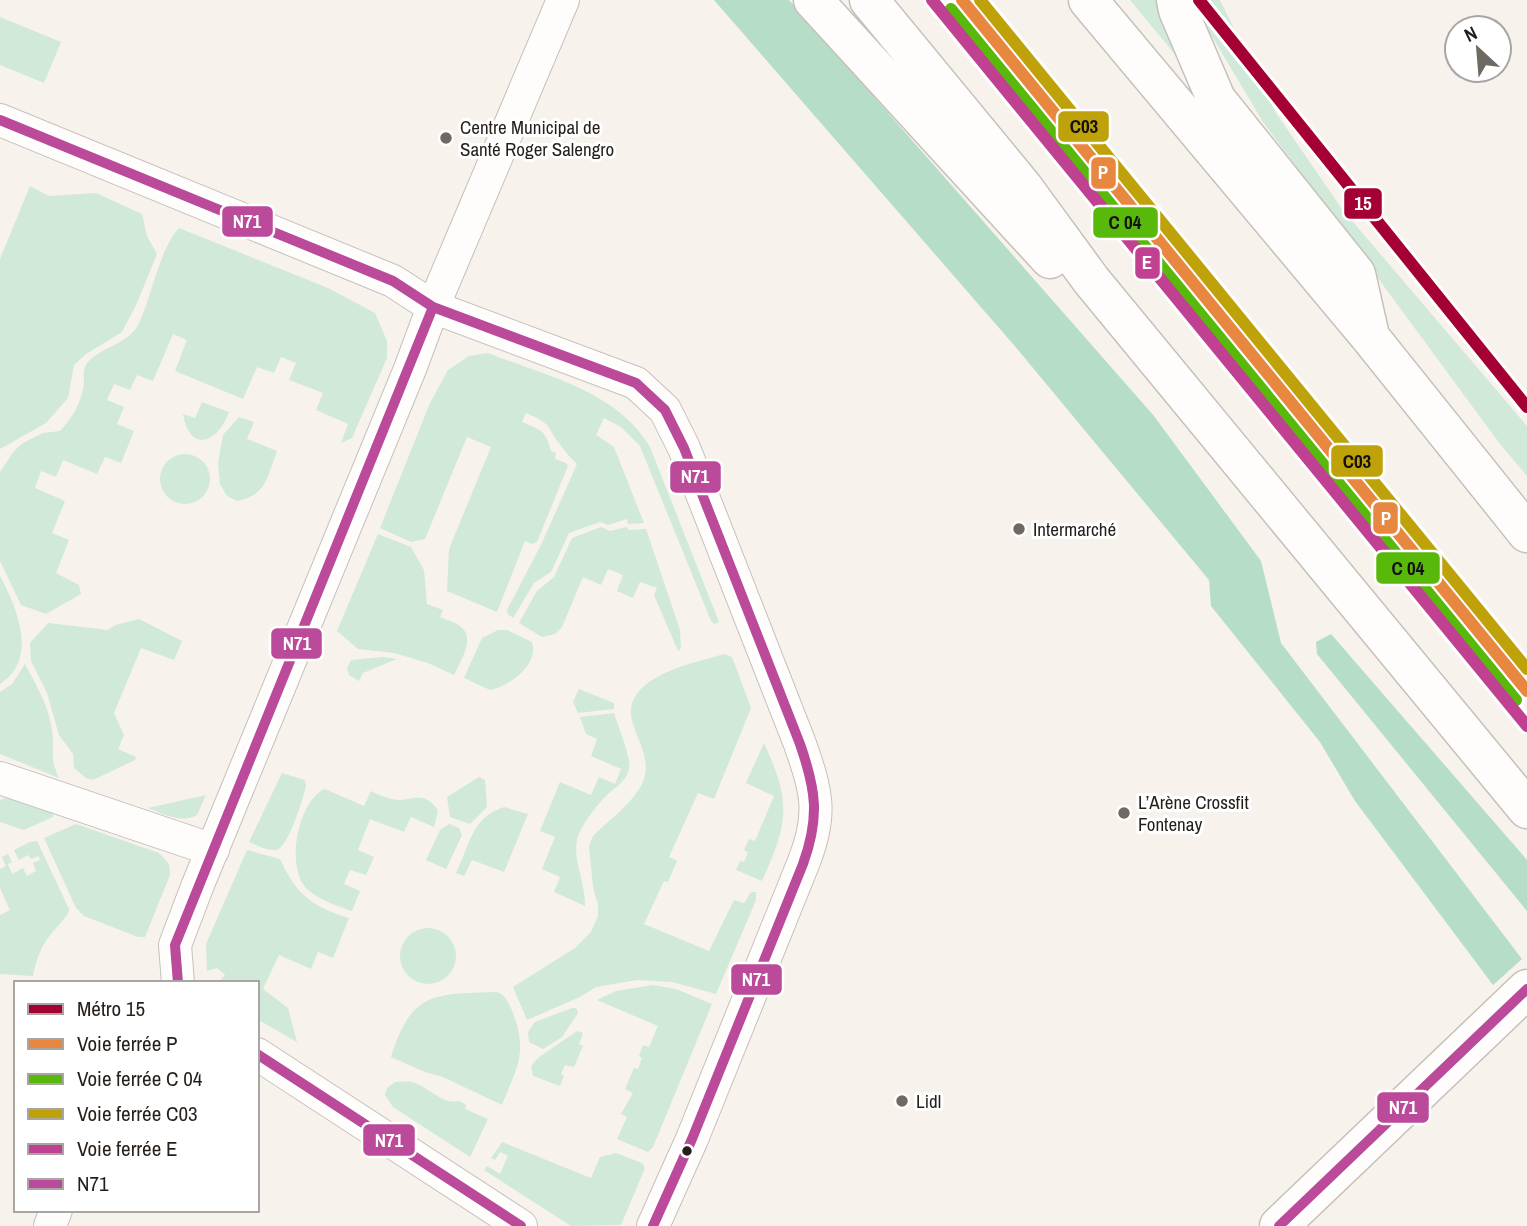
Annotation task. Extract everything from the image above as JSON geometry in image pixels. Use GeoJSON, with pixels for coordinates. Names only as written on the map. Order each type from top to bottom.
{"type":"FeatureCollection","features":[{"type":"Feature","properties":{"kind":"main road"},"geometry":{"type":"LineString","coordinates":[[813,0],[1057,268],[1091,280]]}},
{"type":"Feature","properties":{"kind":"main road"},"geometry":{"type":"LineString","coordinates":[[869,0],[1023,187],[1091,280],[1527,809]]}},
{"type":"Feature","properties":{"kind":"main road"},"geometry":{"type":"LineString","coordinates":[[1088,0],[1370,337],[1527,533]]}},
{"type":"Feature","properties":{"kind":"main road"},"geometry":{"type":"LineString","coordinates":[[1176,0],[1216,99],[1356,274],[1370,337]]}},
{"type":"Feature","properties":{"kind":"main road"},"geometry":{"type":"LineString","coordinates":[[1279,1226],[1527,989]]}},
{"type":"Feature","properties":{"kind":"street"},"geometry":{"type":"LineString","coordinates":[[177,981],[175,945],[433,307],[564,0]]}},
{"type":"Feature","properties":{"kind":"street"},"geometry":{"type":"LineString","coordinates":[[0,120],[393,281],[433,307],[636,383],[665,410],[684,449],[773,671],[814,785],[817,820],[812,843],[692,1139],[653,1226]]}},
{"type":"Feature","properties":{"kind":"street"},"geometry":{"type":"LineString","coordinates":[[0,778],[213,850]]}},
{"type":"Feature","properties":{"kind":"street"},"geometry":{"type":"LineString","coordinates":[[259,1055],[521,1226]]}},
{"type":"Feature","properties":{"kind":"green space"},"geometry":{"type":"Polygon","coordinates":[[[714,0],[789,0],[1154,416],[1261,561],[1281,643],[1522,959],[1493,985],[1355,801],[1320,742],[1211,606],[1209,580],[1013,344],[714,0]]]}},
{"type":"Feature","properties":{"kind":"green space"},"geometry":{"type":"Polygon","coordinates":[[[1130,0],[1157,0],[1183,64],[1130,0]]]}},
{"type":"Feature","properties":{"kind":"green space"},"geometry":{"type":"Polygon","coordinates":[[[1198,0],[1220,0],[1276,113],[1342,209],[1527,426],[1527,476],[1500,444],[1263,122],[1210,33],[1198,0]]]}},
{"type":"Feature","properties":{"kind":"green space"},"geometry":{"type":"Polygon","coordinates":[[[0,17],[61,42],[44,83],[0,65],[0,17]]]}},
{"type":"Feature","properties":{"kind":"green space"},"geometry":{"type":"Polygon","coordinates":[[[30,186],[49,196],[96,193],[142,214],[147,236],[157,254],[122,332],[86,354],[74,365],[68,398],[46,423],[0,449],[0,259],[30,186]]]}},
{"type":"Feature","properties":{"kind":"green space"},"geometry":{"type":"Polygon","coordinates":[[[179,228],[328,288],[375,313],[387,341],[387,358],[352,438],[341,443],[348,424],[316,410],[323,393],[289,380],[296,363],[281,357],[274,373],[257,367],[243,399],[175,371],[187,340],[173,334],[153,381],[137,375],[130,390],[114,384],[107,400],[124,407],[117,424],[134,431],[121,463],[105,457],[97,474],[63,460],[56,477],[41,471],[35,488],[65,501],[52,533],[69,540],[56,573],[79,585],[81,594],[46,614],[21,605],[0,561],[0,472],[23,443],[43,433],[60,431],[69,420],[81,397],[85,367],[96,355],[128,336],[139,323],[166,248],[179,228]]]}},
{"type":"Feature","properties":{"kind":"green space"},"geometry":{"type":"Polygon","coordinates":[[[488,353],[578,387],[599,398],[636,428],[650,447],[719,622],[714,624],[711,621],[640,446],[621,427],[604,418],[596,435],[614,447],[644,523],[628,524],[627,519],[608,525],[600,522],[569,533],[551,572],[534,583],[513,618],[507,610],[541,545],[577,464],[541,421],[526,413],[522,422],[541,432],[551,451],[556,453],[555,459],[568,466],[537,542],[532,544],[525,541],[497,612],[447,591],[449,549],[491,447],[467,437],[425,539],[411,542],[380,528],[430,403],[448,370],[469,356],[488,353]]]}},
{"type":"Feature","properties":{"kind":"green space"},"geometry":{"type":"Polygon","coordinates":[[[202,402],[229,412],[218,431],[204,440],[192,435],[183,414],[195,418],[202,402]]]}},
{"type":"Feature","properties":{"kind":"green space"},"geometry":{"type":"Polygon","coordinates":[[[239,417],[254,422],[247,439],[277,451],[268,477],[260,489],[255,494],[237,501],[227,496],[220,484],[218,463],[223,435],[239,417]]]}},
{"type":"Feature","properties":{"kind":"green space"},"geometry":{"type":"Polygon","coordinates":[[[185,454],[203,461],[210,479],[203,497],[185,504],[167,497],[160,479],[167,461],[185,454]]]}},
{"type":"Feature","properties":{"kind":"green space"},"geometry":{"type":"Polygon","coordinates":[[[601,527],[610,531],[627,527],[629,530],[646,529],[680,630],[681,648],[678,651],[654,595],[657,588],[640,582],[633,598],[617,591],[623,575],[608,569],[601,585],[583,577],[562,627],[555,634],[542,637],[519,623],[537,591],[554,577],[572,538],[601,527]]]}},
{"type":"Feature","properties":{"kind":"green space"},"geometry":{"type":"Polygon","coordinates":[[[378,534],[411,547],[424,570],[427,604],[443,610],[440,617],[457,624],[465,632],[467,644],[454,675],[428,663],[394,653],[358,649],[337,631],[378,534]]]}},
{"type":"Feature","properties":{"kind":"green space"},"geometry":{"type":"Polygon","coordinates":[[[0,576],[18,618],[22,647],[19,661],[12,673],[0,684],[0,576]]]}},
{"type":"Feature","properties":{"kind":"green space"},"geometry":{"type":"Polygon","coordinates":[[[139,619],[182,641],[174,660],[141,648],[114,713],[124,735],[118,749],[136,757],[135,760],[93,780],[86,778],[74,768],[73,754],[59,735],[47,693],[31,661],[30,643],[48,623],[108,630],[115,625],[139,619]]]}},
{"type":"Feature","properties":{"kind":"green space"},"geometry":{"type":"Polygon","coordinates":[[[498,630],[507,630],[532,642],[533,651],[521,673],[506,684],[490,690],[464,678],[482,638],[498,630]]]}},
{"type":"Feature","properties":{"kind":"green space"},"geometry":{"type":"Polygon","coordinates":[[[1331,634],[1527,860],[1527,911],[1317,654],[1316,642],[1331,634]]]}},
{"type":"Feature","properties":{"kind":"green space"},"geometry":{"type":"Polygon","coordinates":[[[724,654],[732,657],[751,708],[714,799],[698,793],[669,857],[677,861],[668,882],[664,881],[644,924],[709,951],[734,900],[744,903],[751,892],[756,892],[756,900],[716,994],[672,982],[637,980],[596,987],[580,997],[527,1020],[513,987],[575,948],[591,932],[598,916],[589,846],[593,836],[631,800],[645,775],[644,756],[633,724],[631,708],[637,694],[662,675],[724,654]]]}},
{"type":"Feature","properties":{"kind":"green space"},"geometry":{"type":"Polygon","coordinates":[[[383,657],[397,659],[363,673],[359,681],[349,675],[347,668],[351,660],[383,657]]]}},
{"type":"Feature","properties":{"kind":"green space"},"geometry":{"type":"Polygon","coordinates":[[[25,664],[48,713],[52,730],[53,759],[59,778],[0,754],[0,692],[12,684],[25,664]]]}},
{"type":"Feature","properties":{"kind":"green space"},"geometry":{"type":"Polygon","coordinates":[[[579,689],[614,703],[614,709],[578,713],[573,702],[579,689]]]}},
{"type":"Feature","properties":{"kind":"green space"},"geometry":{"type":"Polygon","coordinates":[[[614,713],[626,749],[629,768],[621,783],[592,812],[578,836],[576,853],[585,906],[554,892],[560,877],[542,869],[555,837],[540,831],[560,782],[591,795],[599,777],[615,784],[621,769],[591,756],[597,739],[586,734],[580,717],[614,713]]]}},
{"type":"Feature","properties":{"kind":"green space"},"geometry":{"type":"Polygon","coordinates":[[[764,743],[779,781],[783,812],[778,843],[762,881],[736,870],[740,861],[744,862],[748,852],[744,850],[749,839],[755,841],[774,796],[746,783],[764,743]]]}},
{"type":"Feature","properties":{"kind":"green space"},"geometry":{"type":"Polygon","coordinates":[[[282,773],[305,780],[306,786],[285,841],[276,850],[269,850],[249,842],[282,773]]]}},
{"type":"Feature","properties":{"kind":"green space"},"geometry":{"type":"Polygon","coordinates":[[[479,777],[485,780],[487,807],[470,824],[450,817],[447,797],[479,777]]]}},
{"type":"Feature","properties":{"kind":"green space"},"geometry":{"type":"Polygon","coordinates":[[[325,789],[364,806],[371,791],[399,800],[426,799],[438,810],[434,827],[411,817],[404,832],[370,819],[358,850],[374,857],[366,875],[350,870],[344,884],[360,891],[352,911],[323,900],[308,890],[297,867],[297,836],[301,820],[308,806],[325,789]]]}},
{"type":"Feature","properties":{"kind":"green space"},"geometry":{"type":"Polygon","coordinates":[[[16,794],[54,809],[53,817],[24,830],[0,822],[0,800],[16,794]]]}},
{"type":"Feature","properties":{"kind":"green space"},"geometry":{"type":"Polygon","coordinates":[[[206,795],[197,815],[191,818],[172,817],[148,808],[206,795]]]}},
{"type":"Feature","properties":{"kind":"green space"},"geometry":{"type":"Polygon","coordinates":[[[504,807],[528,814],[504,872],[472,860],[464,876],[456,873],[478,825],[493,812],[504,807]]]}},
{"type":"Feature","properties":{"kind":"green space"},"geometry":{"type":"Polygon","coordinates":[[[76,824],[159,853],[169,864],[170,875],[145,937],[138,937],[84,916],[76,908],[44,838],[76,824]]]}},
{"type":"Feature","properties":{"kind":"green space"},"geometry":{"type":"Polygon","coordinates":[[[449,824],[459,828],[462,835],[446,869],[426,860],[440,830],[449,824]]]}},
{"type":"Feature","properties":{"kind":"green space"},"geometry":{"type":"Polygon","coordinates":[[[37,841],[69,909],[68,914],[42,948],[33,976],[0,974],[0,915],[10,910],[0,888],[0,869],[6,866],[2,857],[8,854],[12,862],[8,864],[12,874],[23,868],[27,876],[36,871],[33,863],[40,860],[39,856],[31,859],[28,855],[19,860],[14,850],[37,841]]]}},
{"type":"Feature","properties":{"kind":"green space"},"geometry":{"type":"Polygon","coordinates":[[[247,850],[280,859],[292,881],[307,898],[325,909],[349,918],[333,958],[318,952],[311,969],[279,955],[263,989],[288,1008],[297,1042],[259,1020],[259,981],[220,981],[225,975],[217,968],[207,971],[206,944],[247,850]]]}},
{"type":"Feature","properties":{"kind":"green space"},"geometry":{"type":"Polygon","coordinates":[[[428,928],[439,930],[448,936],[454,945],[454,967],[448,976],[439,982],[428,984],[417,982],[408,976],[402,967],[400,956],[402,945],[408,936],[417,930],[428,928]]]}},
{"type":"Feature","properties":{"kind":"green space"},"geometry":{"type":"Polygon","coordinates":[[[653,985],[676,989],[712,1004],[653,1147],[648,1152],[617,1139],[627,1117],[621,1114],[633,1093],[625,1089],[634,1068],[638,1069],[643,1045],[649,1047],[658,1026],[597,1000],[616,991],[653,985]]]}},
{"type":"Feature","properties":{"kind":"green space"},"geometry":{"type":"Polygon","coordinates":[[[497,992],[509,1003],[520,1039],[519,1060],[502,1105],[443,1077],[391,1057],[407,1019],[428,1001],[441,996],[497,992]]]}},
{"type":"Feature","properties":{"kind":"green space"},"geometry":{"type":"Polygon","coordinates":[[[576,1008],[578,1013],[562,1037],[543,1049],[529,1042],[528,1032],[535,1022],[576,1008]]]}},
{"type":"Feature","properties":{"kind":"green space"},"geometry":{"type":"Polygon","coordinates":[[[577,1031],[583,1033],[579,1044],[583,1046],[574,1067],[565,1065],[560,1086],[533,1076],[531,1066],[538,1058],[577,1031]]]}},
{"type":"Feature","properties":{"kind":"green space"},"geometry":{"type":"Polygon","coordinates":[[[395,1082],[418,1084],[441,1098],[460,1101],[466,1105],[465,1109],[488,1119],[470,1157],[393,1107],[385,1095],[387,1088],[395,1082]]]}},
{"type":"Feature","properties":{"kind":"green space"},"geometry":{"type":"Polygon","coordinates":[[[502,1142],[591,1178],[600,1157],[616,1153],[642,1163],[645,1168],[621,1225],[571,1226],[484,1170],[487,1166],[500,1174],[508,1156],[500,1152],[495,1160],[491,1158],[502,1142]]]}},
{"type":"Feature","properties":{"kind":"metro line","name":"15"},"geometry":{"type":"LineString","coordinates":[[1199,0],[1527,407]]}},
{"type":"Feature","properties":{"kind":"rail line","name":"E"},"geometry":{"type":"LineString","coordinates":[[932,0],[1527,726]]}},
{"type":"Feature","properties":{"kind":"rail line","name":"P"},"geometry":{"type":"LineString","coordinates":[[962,0],[1527,691]]}},
{"type":"Feature","properties":{"kind":"rail line","name":"C03"},"geometry":{"type":"LineString","coordinates":[[980,0],[1527,669]]}},
{"type":"Feature","properties":{"kind":"transit line"},"geometry":{"type":"LineString","coordinates":[[951,9],[1516,700]]}},
{"type":"Feature","properties":{"kind":"transit line","name":"N71"},"geometry":{"type":"LineString","coordinates":[[0,120],[393,281],[433,307],[636,383],[665,410],[684,448],[800,744],[810,776],[814,818],[803,864],[692,1139],[653,1226]]}},
{"type":"Feature","properties":{"kind":"transit line","name":"N71"},"geometry":{"type":"LineString","coordinates":[[178,981],[175,945],[433,307]]}},
{"type":"Feature","properties":{"kind":"transit line","name":"N71"},"geometry":{"type":"LineString","coordinates":[[1279,1226],[1527,989]]}},
{"type":"Feature","properties":{"kind":"transit line","name":"N71"},"geometry":{"type":"LineString","coordinates":[[259,1055],[521,1226]]}},
{"type":"Feature","properties":{"kind":"place","name":"Centre Municipal de Santé Roger Salengro"},"geometry":{"type":"Point","coordinates":[446,138]}},
{"type":"Feature","properties":{"kind":"place","name":"Intermarché"},"geometry":{"type":"Point","coordinates":[1019,529]}},
{"type":"Feature","properties":{"kind":"place","name":"L’Arène Crossfit Fontenay"},"geometry":{"type":"Point","coordinates":[1124,813]}},
{"type":"Feature","properties":{"kind":"place","name":"Lidl"},"geometry":{"type":"Point","coordinates":[902,1101]}}]}
